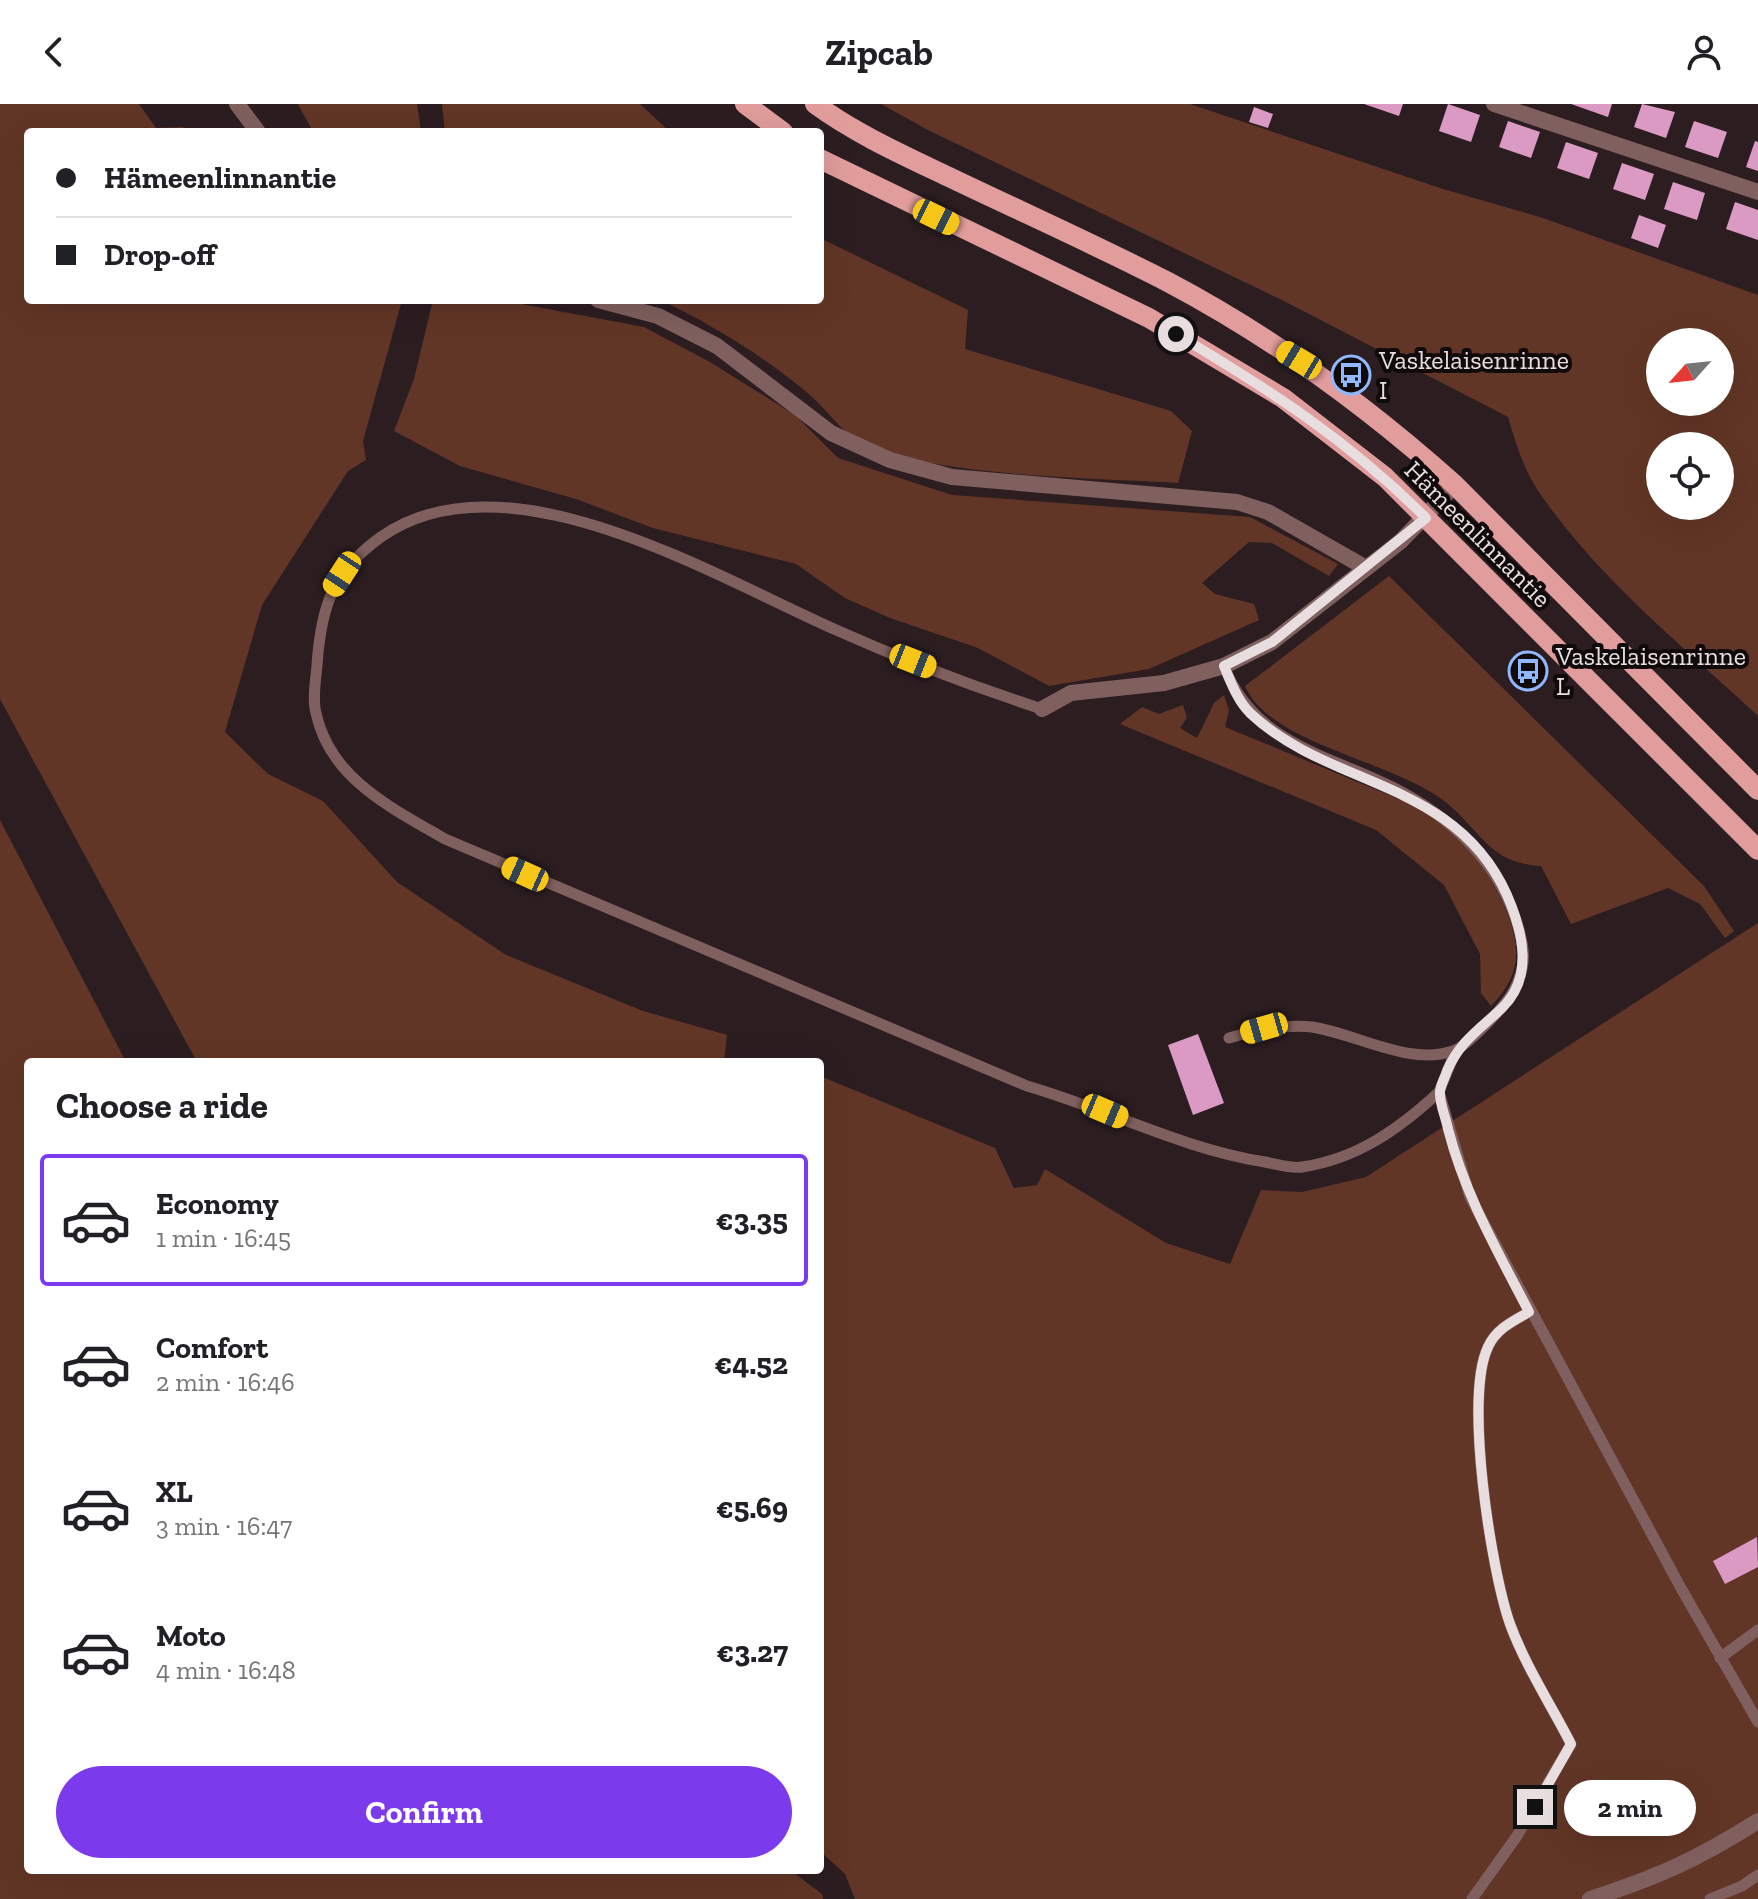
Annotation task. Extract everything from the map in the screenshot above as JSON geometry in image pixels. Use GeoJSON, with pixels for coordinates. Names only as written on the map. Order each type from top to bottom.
{"type":"FeatureCollection","features":[{"type":"Feature","properties":{"kind":"main road"},"geometry":{"type":"LineString","coordinates":[[745,104],[778,128]]}},
{"type":"Feature","properties":{"kind":"main road","name":"Hämeenlinnantie"},"geometry":{"type":"LineString","coordinates":[[815,104],[838,120],[920,163],[1169,283],[1286,352],[1413,448],[1455,485],[1758,790]]}},
{"type":"Feature","properties":{"kind":"main road","name":"Hämeenlinnantie"},"geometry":{"type":"LineString","coordinates":[[824,161],[1149,318],[1269,390],[1385,477],[1758,850]]}},
{"type":"Feature","properties":{"kind":"street"},"geometry":{"type":"LineString","coordinates":[[237,104],[255,128]]}},
{"type":"Feature","properties":{"kind":"street"},"geometry":{"type":"LineString","coordinates":[[1494,104],[1758,192]]}},
{"type":"Feature","properties":{"kind":"street"},"geometry":{"type":"LineString","coordinates":[[613,304],[658,316],[717,346],[831,433],[890,460],[952,477],[1237,502],[1268,512],[1366,568]]}},
{"type":"Feature","properties":{"kind":"street"},"geometry":{"type":"LineString","coordinates":[[1042,709],[1071,693],[1164,683],[1224,666],[1272,642],[1426,518],[1455,485]]}},
{"type":"Feature","properties":{"kind":"street"},"geometry":{"type":"LineString","coordinates":[[1590,1899],[1660,1877],[1700,1858],[1758,1821]]}},
{"type":"Feature","properties":{"kind":"lane"},"geometry":{"type":"LineString","coordinates":[[1042,709],[988,692],[838,631],[618,532],[567,515],[512,507],[458,508],[408,521],[353,557],[331,591],[317,662],[315,712],[334,758],[371,795],[445,839],[1027,1086],[1086,1102],[1225,1156],[1300,1168],[1370,1146],[1401,1128],[1439,1092],[1456,1050],[1505,1006],[1524,971],[1520,932],[1507,894],[1469,842],[1431,809],[1394,788],[1312,753],[1249,712],[1234,691],[1224,666]]}},
{"type":"Feature","properties":{"kind":"lane"},"geometry":{"type":"LineString","coordinates":[[1229,1038],[1264,1028],[1311,1027],[1418,1056],[1456,1050]]}},
{"type":"Feature","properties":{"kind":"lane"},"geometry":{"type":"LineString","coordinates":[[1439,1092],[1470,1197],[1529,1312],[1720,1658],[1757,1718]]}},
{"type":"Feature","properties":{"kind":"lane"},"geometry":{"type":"LineString","coordinates":[[1472,1899],[1517,1836],[1571,1744],[1510,1625],[1486,1501],[1479,1416],[1481,1366],[1497,1333],[1529,1312]]}},
{"type":"Feature","properties":{"kind":"lane"},"geometry":{"type":"LineString","coordinates":[[1720,1658],[1758,1630]]}},
{"type":"Feature","properties":{"kind":"lane"},"geometry":{"type":"LineString","coordinates":[[1710,1899],[1742,1886],[1758,1875]]}},
{"type":"Feature","properties":{"kind":"shaded area"},"geometry":{"type":"Polygon","coordinates":[[[0,104],[139,104],[156,128],[24,128],[24,304],[401,304],[363,441],[366,460],[348,471],[262,605],[225,732],[268,774],[323,801],[397,882],[506,955],[643,1011],[727,1035],[724,1058],[195,1058],[0,699],[0,104]]]}},
{"type":"Feature","properties":{"kind":"shaded area"},"geometry":{"type":"Polygon","coordinates":[[[298,104],[417,104],[420,128],[311,128],[298,104]]]}},
{"type":"Feature","properties":{"kind":"shaded area"},"geometry":{"type":"Polygon","coordinates":[[[442,104],[640,104],[666,128],[445,128],[442,104]]]}},
{"type":"Feature","properties":{"kind":"shaded area"},"geometry":{"type":"Polygon","coordinates":[[[881,104],[1190,104],[1443,189],[1543,218],[1758,295],[1758,716],[1589,556],[1541,495],[1517,447],[1508,417],[1282,300],[928,130],[881,104]]]}},
{"type":"Feature","properties":{"kind":"shaded area"},"geometry":{"type":"Polygon","coordinates":[[[824,240],[968,310],[965,349],[1171,411],[1192,431],[1178,483],[961,468],[880,450],[847,433],[793,381],[719,331],[668,304],[824,304],[824,240]]]}},
{"type":"Feature","properties":{"kind":"shaded area"},"geometry":{"type":"Polygon","coordinates":[[[432,304],[521,304],[644,327],[710,362],[795,415],[838,458],[952,495],[1250,517],[1338,564],[1329,576],[1272,543],[1249,542],[1202,583],[1215,594],[1254,604],[1259,620],[1149,669],[1049,686],[978,648],[890,618],[845,598],[796,564],[653,528],[576,499],[460,466],[394,431],[414,379],[432,304]]]}},
{"type":"Feature","properties":{"kind":"shaded area"},"geometry":{"type":"Polygon","coordinates":[[[1389,576],[1704,886],[1734,931],[1725,938],[1700,904],[1668,888],[1571,924],[1541,866],[1524,864],[1498,853],[1448,804],[1426,789],[1307,738],[1280,723],[1259,706],[1245,686],[1389,576]]]}},
{"type":"Feature","properties":{"kind":"shaded area"},"geometry":{"type":"Polygon","coordinates":[[[1224,695],[1229,710],[1225,727],[1415,807],[1438,820],[1467,847],[1498,893],[1515,943],[1512,975],[1491,1006],[1481,993],[1480,954],[1444,885],[1376,830],[1120,724],[1142,707],[1159,714],[1183,705],[1187,718],[1180,728],[1197,738],[1214,703],[1224,695]]]}},
{"type":"Feature","properties":{"kind":"shaded area"},"geometry":{"type":"Polygon","coordinates":[[[0,820],[124,1058],[24,1058],[24,1874],[795,1874],[822,1894],[823,1899],[0,1899],[0,820]]]}},
{"type":"Feature","properties":{"kind":"shaded area"},"geometry":{"type":"Polygon","coordinates":[[[1758,923],[1758,1899],[855,1899],[845,1874],[824,1855],[824,1078],[995,1148],[1014,1188],[1037,1185],[1045,1169],[1166,1243],[1230,1264],[1261,1190],[1302,1192],[1366,1177],[1758,923]]]}},
{"type":"Feature","properties":{"kind":"building"},"geometry":{"type":"Polygon","coordinates":[[[1364,104],[1403,104],[1399,116],[1364,104]]]}},
{"type":"Feature","properties":{"kind":"building"},"geometry":{"type":"Polygon","coordinates":[[[1448,104],[1480,115],[1471,142],[1439,131],[1448,104]]]}},
{"type":"Feature","properties":{"kind":"building"},"geometry":{"type":"Polygon","coordinates":[[[1571,104],[1612,104],[1608,117],[1571,104]]]}},
{"type":"Feature","properties":{"kind":"building"},"geometry":{"type":"Polygon","coordinates":[[[1642,104],[1675,112],[1666,138],[1634,127],[1642,104]]]}},
{"type":"Feature","properties":{"kind":"building"},"geometry":{"type":"Polygon","coordinates":[[[1254,107],[1273,114],[1268,128],[1249,122],[1254,107]]]}},
{"type":"Feature","properties":{"kind":"building"},"geometry":{"type":"Polygon","coordinates":[[[1508,121],[1540,132],[1531,158],[1499,147],[1508,121]]]}},
{"type":"Feature","properties":{"kind":"building"},"geometry":{"type":"Polygon","coordinates":[[[1694,121],[1727,132],[1718,158],[1685,147],[1694,121]]]}},
{"type":"Feature","properties":{"kind":"building"},"geometry":{"type":"Polygon","coordinates":[[[1755,141],[1758,142],[1758,171],[1746,167],[1755,141]]]}},
{"type":"Feature","properties":{"kind":"building"},"geometry":{"type":"Polygon","coordinates":[[[1566,142],[1598,153],[1589,179],[1557,168],[1566,142]]]}},
{"type":"Feature","properties":{"kind":"building"},"geometry":{"type":"Polygon","coordinates":[[[1622,163],[1654,174],[1645,200],[1613,189],[1622,163]]]}},
{"type":"Feature","properties":{"kind":"building"},"geometry":{"type":"Polygon","coordinates":[[[1673,182],[1705,193],[1697,220],[1664,209],[1673,182]]]}},
{"type":"Feature","properties":{"kind":"building"},"geometry":{"type":"Polygon","coordinates":[[[1735,202],[1758,210],[1758,240],[1726,229],[1735,202]]]}},
{"type":"Feature","properties":{"kind":"building"},"geometry":{"type":"Polygon","coordinates":[[[1639,215],[1666,225],[1658,248],[1631,238],[1639,215]]]}},
{"type":"Feature","properties":{"kind":"building"},"geometry":{"type":"Polygon","coordinates":[[[1198,1034],[1224,1103],[1193,1115],[1168,1045],[1198,1034]]]}},
{"type":"Feature","properties":{"kind":"building"},"geometry":{"type":"Polygon","coordinates":[[[1757,1537],[1758,1567],[1725,1584],[1713,1561],[1757,1537]]]}},
{"type":"Feature","properties":{"kind":"place","name":"Vaskelaisenrinne I"},"geometry":{"type":"Point","coordinates":[1351,375]}},
{"type":"Feature","properties":{"kind":"place","name":"Vaskelaisenrinne L"},"geometry":{"type":"Point","coordinates":[1528,671]}},
{"type":"Feature","properties":{"kind":"route"},"geometry":{"type":"LineString","coordinates":[[1176,334],[1283,398],[1385,477],[1426,518],[1391,550],[1272,642],[1224,666],[1234,691],[1249,712],[1273,731],[1312,753],[1394,788],[1431,809],[1459,832],[1487,862],[1507,894],[1520,932],[1524,971],[1505,1006],[1456,1050],[1439,1092],[1457,1163],[1470,1197],[1529,1312],[1502,1328],[1492,1339],[1481,1366],[1478,1397],[1486,1501],[1510,1625],[1571,1744],[1535,1807]]}}]}
